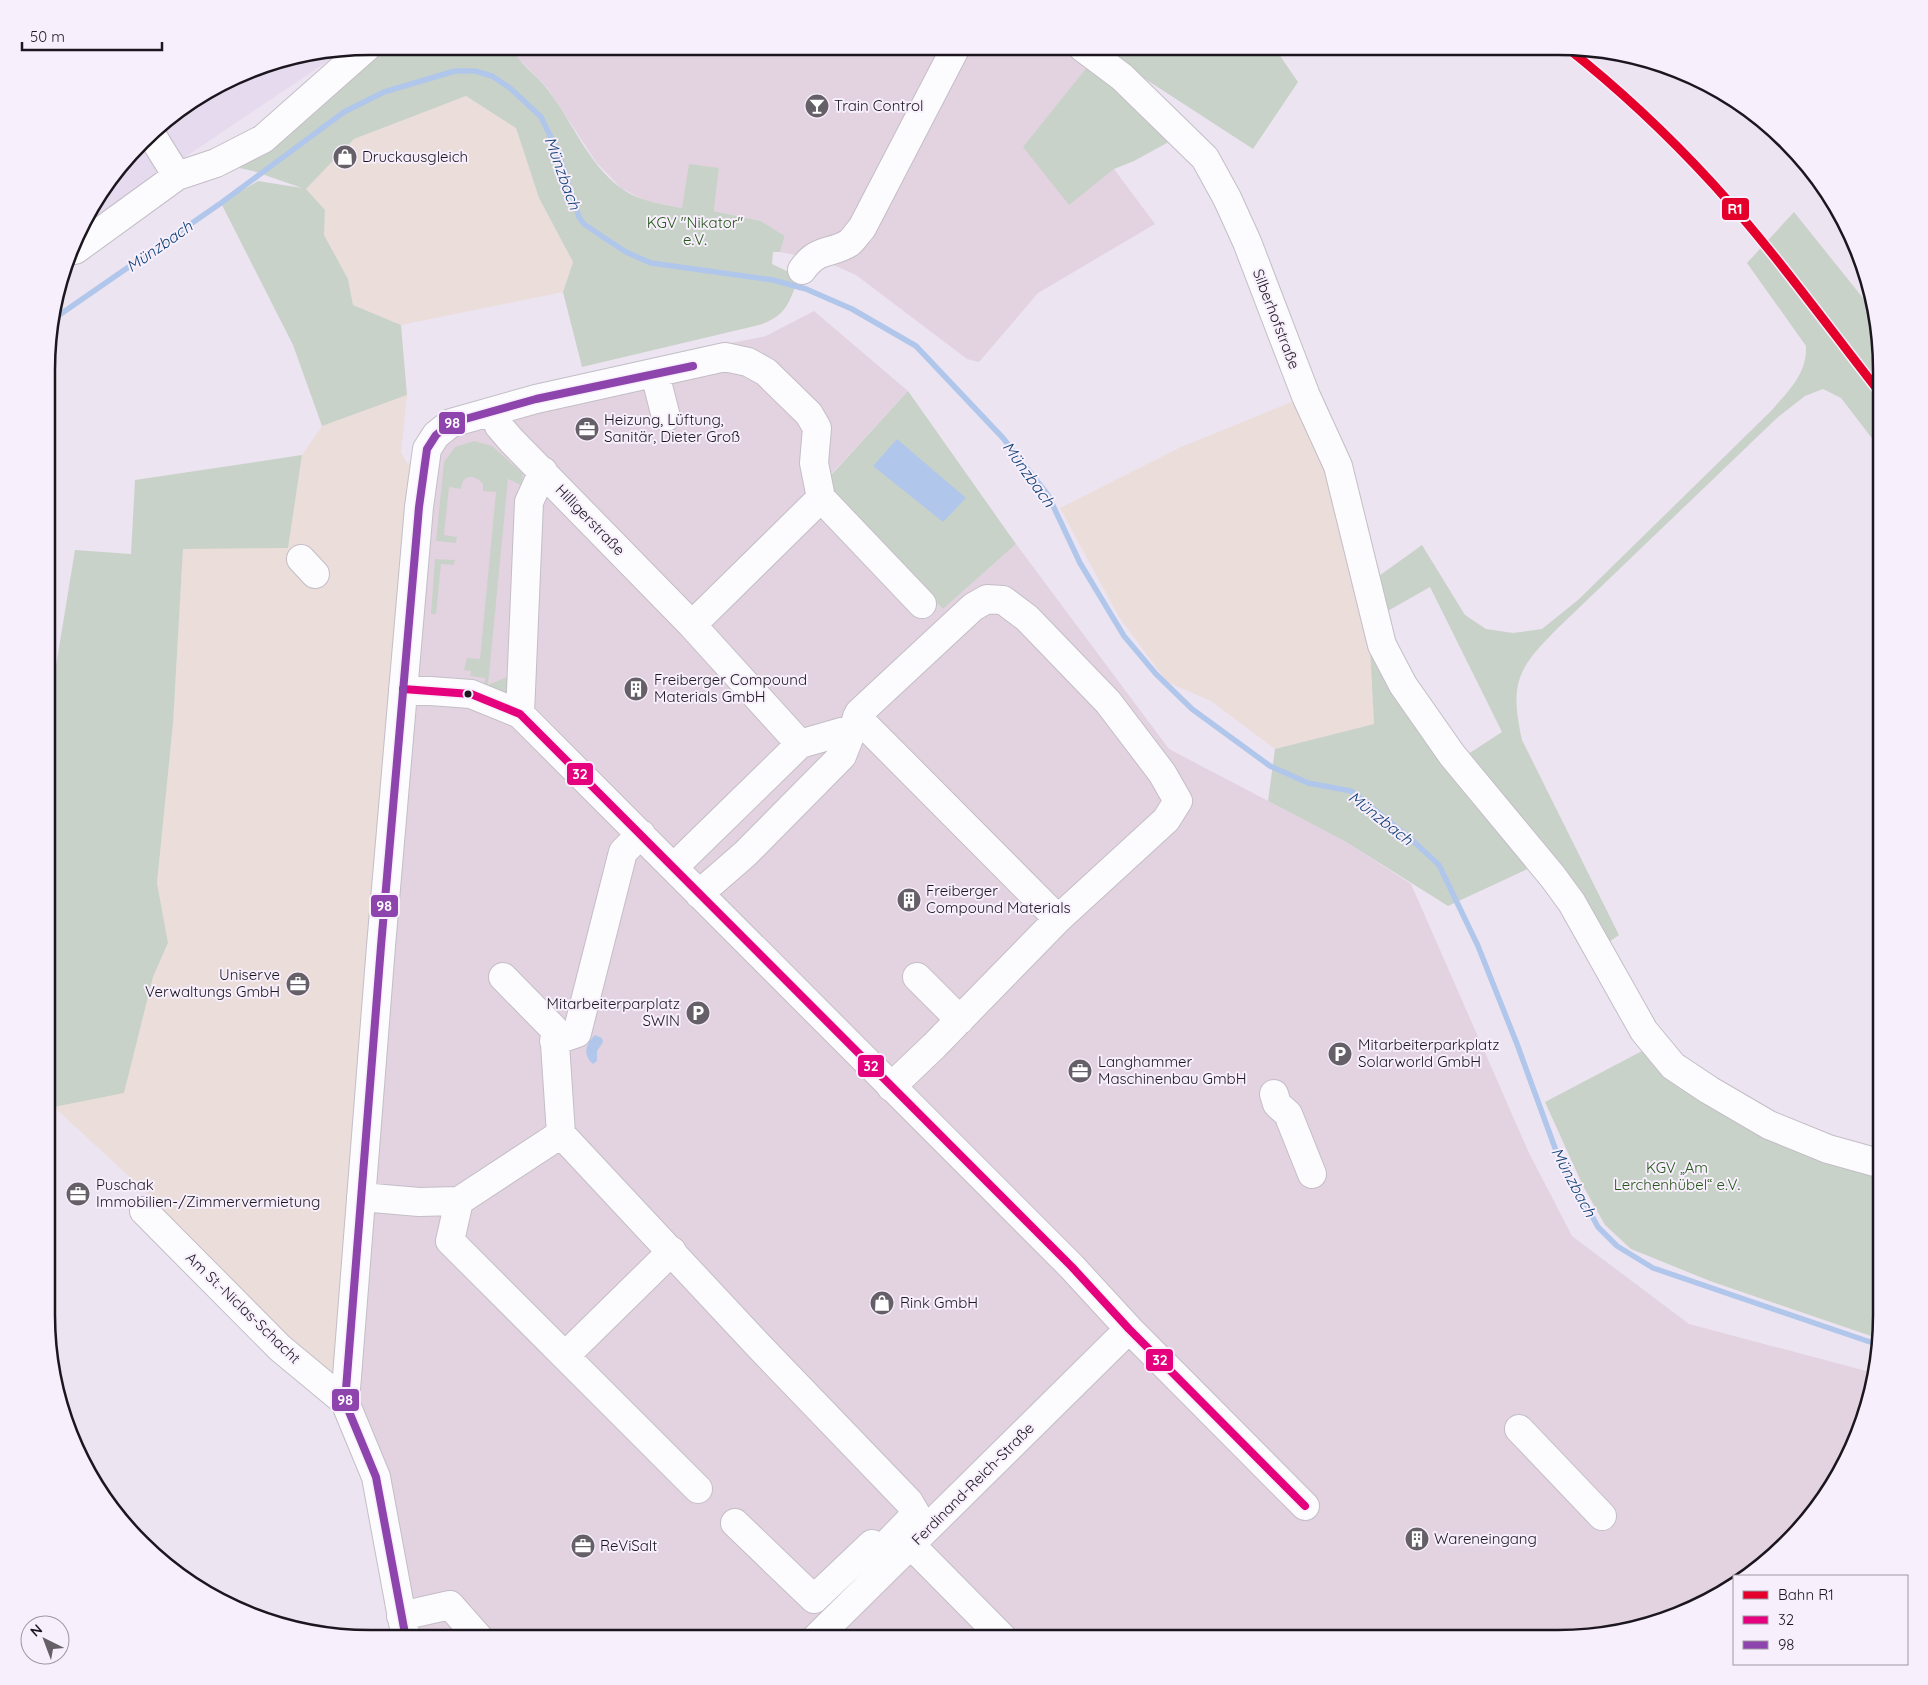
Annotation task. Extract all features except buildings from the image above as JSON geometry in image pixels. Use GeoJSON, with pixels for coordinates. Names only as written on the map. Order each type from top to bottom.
{"type":"FeatureCollection","features":[{"type":"Feature","properties":{"kind":"street"},"geometry":{"type":"LineString","coordinates":[[802,270],[809,260],[822,252],[849,243],[862,228],[952,55]]}},
{"type":"Feature","properties":{"kind":"street","name":"Silberhofstraße"},"geometry":{"type":"LineString","coordinates":[[1093,55],[1122,77],[1205,158],[1227,198],[1247,242],[1306,396],[1338,466],[1382,645],[1403,685],[1452,755],[1567,897],[1644,1031],[1673,1066],[1709,1090],[1769,1124],[1828,1149],[1873,1162]]}},
{"type":"Feature","properties":{"kind":"street"},"geometry":{"type":"LineString","coordinates":[[80,247],[177,176],[216,164],[262,139],[357,56]]}},
{"type":"Feature","properties":{"kind":"street"},"geometry":{"type":"LineString","coordinates":[[155,140],[177,176]]}},
{"type":"Feature","properties":{"kind":"street","name":"Am St.-Niclas-Schacht"},"geometry":{"type":"LineString","coordinates":[[404,1627],[376,1477],[345,1402],[403,689],[423,465],[427,449],[436,435],[451,423],[536,399],[693,366],[725,357],[748,362],[766,372],[798,401],[817,428],[814,463],[821,498]]}},
{"type":"Feature","properties":{"kind":"street"},"geometry":{"type":"LineString","coordinates":[[655,374],[666,417]]}},
{"type":"Feature","properties":{"kind":"street","name":"Hilligerstraße"},"geometry":{"type":"LineString","coordinates":[[493,412],[499,426],[511,440],[692,625],[800,744]]}},
{"type":"Feature","properties":{"kind":"street"},"geometry":{"type":"LineString","coordinates":[[520,714],[529,502],[543,471]]}},
{"type":"Feature","properties":{"kind":"street"},"geometry":{"type":"LineString","coordinates":[[692,625],[821,498],[922,604]]}},
{"type":"Feature","properties":{"kind":"street"},"geometry":{"type":"LineString","coordinates":[[699,894],[745,854],[842,756],[855,723],[885,687],[972,607],[987,598],[1003,600],[1027,618],[1108,702],[1162,774],[1178,801],[1166,820],[1058,919],[960,1020],[891,1087]]}},
{"type":"Feature","properties":{"kind":"street"},"geometry":{"type":"LineString","coordinates":[[403,689],[471,694],[520,714],[1065,1261],[1305,1506]]}},
{"type":"Feature","properties":{"kind":"street"},"geometry":{"type":"LineString","coordinates":[[674,867],[800,744],[855,723]]}},
{"type":"Feature","properties":{"kind":"street"},"geometry":{"type":"LineString","coordinates":[[855,723],[1058,919]]}},
{"type":"Feature","properties":{"kind":"street"},"geometry":{"type":"LineString","coordinates":[[554,1042],[577,1033],[623,852],[641,834]]}},
{"type":"Feature","properties":{"kind":"street"},"geometry":{"type":"LineString","coordinates":[[503,977],[554,1029],[561,1134],[672,1251],[715,1287],[757,1344],[910,1502],[916,1514],[880,1551],[872,1544],[814,1599]]}},
{"type":"Feature","properties":{"kind":"street"},"geometry":{"type":"LineString","coordinates":[[917,977],[960,1020]]}},
{"type":"Feature","properties":{"kind":"street"},"geometry":{"type":"LineString","coordinates":[[1274,1094],[1277,1104],[1288,1114],[1312,1174]]}},
{"type":"Feature","properties":{"kind":"street"},"geometry":{"type":"LineString","coordinates":[[361,1197],[419,1202],[459,1201],[561,1134]]}},
{"type":"Feature","properties":{"kind":"street"},"geometry":{"type":"LineString","coordinates":[[459,1201],[450,1241],[698,1489]]}},
{"type":"Feature","properties":{"kind":"street","name":"Am St.-Niclas-Schacht"},"geometry":{"type":"LineString","coordinates":[[144,1211],[280,1348],[345,1402]]}},
{"type":"Feature","properties":{"kind":"street"},"geometry":{"type":"LineString","coordinates":[[564,1356],[672,1251]]}},
{"type":"Feature","properties":{"kind":"street","name":"Ferdinand-Reich-Straße"},"geometry":{"type":"LineString","coordinates":[[824,1630],[1129,1328]]}},
{"type":"Feature","properties":{"kind":"street"},"geometry":{"type":"LineString","coordinates":[[1519,1428],[1602,1516]]}},
{"type":"Feature","properties":{"kind":"street"},"geometry":{"type":"LineString","coordinates":[[735,1523],[835,1620]]}},
{"type":"Feature","properties":{"kind":"street"},"geometry":{"type":"LineString","coordinates":[[911,1545],[995,1630]]}},
{"type":"Feature","properties":{"kind":"street"},"geometry":{"type":"LineString","coordinates":[[404,1627],[450,1605],[472,1630]]}},
{"type":"Feature","properties":{"kind":"shaded area"},"geometry":{"type":"Polygon","coordinates":[[[515,55],[1085,55],[1088,66],[1069,204],[1114,169],[1155,224],[1038,293],[979,362],[967,359],[856,275],[822,260],[780,252],[785,236],[761,221],[714,211],[719,168],[682,208],[646,201],[621,188],[596,162],[548,89],[515,55]]]}},
{"type":"Feature","properties":{"kind":"shaded area"},"geometry":{"type":"Polygon","coordinates":[[[333,58],[157,176],[91,223],[108,195],[133,162],[162,133],[195,108],[212,97],[249,79],[288,66],[333,58]]]}},
{"type":"Feature","properties":{"kind":"shaded area"},"geometry":{"type":"Polygon","coordinates":[[[466,96],[516,128],[539,198],[573,262],[563,292],[401,325],[353,305],[348,279],[324,235],[325,210],[306,189],[354,139],[466,96]]]}},
{"type":"Feature","properties":{"kind":"shaded area"},"geometry":{"type":"Polygon","coordinates":[[[814,311],[908,391],[822,484],[943,609],[1016,544],[1169,749],[1346,842],[1411,884],[1529,1153],[1572,1236],[1689,1324],[1868,1371],[1862,1397],[1849,1436],[1831,1472],[1795,1523],[1750,1565],[1716,1588],[1679,1606],[1619,1624],[1579,1629],[407,1630],[358,1424],[372,998],[433,431],[690,351],[766,336],[814,311]]]}},
{"type":"Feature","properties":{"kind":"shaded area"},"geometry":{"type":"Polygon","coordinates":[[[407,395],[401,453],[407,463],[423,465],[346,1374],[326,1377],[281,1336],[146,1192],[55,1108],[124,1092],[153,977],[168,944],[157,883],[173,724],[183,548],[288,547],[302,455],[322,426],[407,395]]]}},
{"type":"Feature","properties":{"kind":"shaded area"},"geometry":{"type":"Polygon","coordinates":[[[1306,396],[1370,648],[1374,724],[1275,749],[1211,701],[1167,682],[1119,617],[1060,508],[1179,448],[1306,396]]]}},
{"type":"Feature","properties":{"kind":"green space","name":"KGV \"Nikator\" e.V."},"geometry":{"type":"Polygon","coordinates":[[[517,55],[557,102],[599,167],[621,188],[642,199],[682,208],[689,164],[719,168],[714,211],[761,221],[785,236],[780,252],[773,252],[772,264],[799,277],[786,307],[776,317],[759,325],[582,367],[563,292],[573,262],[539,198],[516,128],[466,96],[354,139],[306,189],[325,210],[324,235],[348,279],[353,305],[401,325],[407,395],[322,426],[293,345],[221,203],[258,181],[302,188],[253,171],[216,163],[357,56],[517,55]]]}},
{"type":"Feature","properties":{"kind":"green space"},"geometry":{"type":"Polygon","coordinates":[[[1108,55],[1279,55],[1298,82],[1253,149],[1108,55]]]}},
{"type":"Feature","properties":{"kind":"green space"},"geometry":{"type":"Polygon","coordinates":[[[1088,66],[1174,139],[1134,161],[1114,169],[1069,205],[1023,147],[1088,66]]]}},
{"type":"Feature","properties":{"kind":"green space"},"geometry":{"type":"Polygon","coordinates":[[[1794,212],[1865,300],[1872,349],[1873,440],[1841,398],[1823,389],[1805,396],[1778,417],[1560,626],[1526,665],[1517,689],[1518,720],[1522,740],[1619,935],[1602,947],[1462,758],[1502,732],[1430,587],[1379,616],[1372,581],[1422,545],[1465,615],[1486,629],[1513,633],[1542,629],[1578,600],[1772,410],[1796,381],[1804,365],[1806,346],[1747,263],[1794,212]]]}},
{"type":"Feature","properties":{"kind":"green space"},"geometry":{"type":"Polygon","coordinates":[[[908,391],[1016,544],[943,609],[842,509],[822,485],[908,391]]]}},
{"type":"Feature","properties":{"kind":"green space"},"geometry":{"type":"Polygon","coordinates":[[[474,441],[492,446],[523,474],[521,485],[508,479],[488,685],[512,675],[505,695],[484,689],[485,678],[470,676],[471,671],[464,670],[467,658],[480,659],[496,492],[483,491],[483,484],[473,477],[464,480],[461,489],[449,487],[444,535],[457,537],[456,543],[436,541],[444,462],[455,447],[474,441]]]}},
{"type":"Feature","properties":{"kind":"green space"},"geometry":{"type":"Polygon","coordinates":[[[302,455],[288,548],[183,549],[173,724],[157,883],[168,943],[153,977],[124,1093],[55,1107],[55,672],[75,550],[131,554],[135,480],[302,455]]]}},
{"type":"Feature","properties":{"kind":"green space"},"geometry":{"type":"Polygon","coordinates":[[[435,559],[455,560],[454,565],[441,564],[436,614],[431,614],[435,559]]]}},
{"type":"Feature","properties":{"kind":"green space"},"geometry":{"type":"Polygon","coordinates":[[[1370,648],[1536,865],[1448,906],[1346,842],[1268,801],[1275,749],[1374,724],[1370,648]]]}},
{"type":"Feature","properties":{"kind":"green space","name":"KGV „Am Lerchenhübel“ e.V."},"geometry":{"type":"Polygon","coordinates":[[[1644,1050],[1873,1167],[1872,1336],[1710,1281],[1631,1249],[1605,1225],[1583,1186],[1545,1102],[1644,1050]]]}},
{"type":"Feature","properties":{"kind":"water"},"geometry":{"type":"Polygon","coordinates":[[[897,439],[966,498],[943,522],[873,466],[897,439]]]}},
{"type":"Feature","properties":{"kind":"water"},"geometry":{"type":"Polygon","coordinates":[[[595,1035],[602,1038],[603,1042],[597,1051],[597,1061],[593,1064],[587,1057],[586,1049],[595,1035]]]}},
{"type":"Feature","properties":{"kind":"waterway","name":"Münzbach"},"geometry":{"type":"LineString","coordinates":[[60,314],[221,203],[344,112],[384,92],[455,71],[475,71],[492,76],[510,88],[541,117],[559,154],[579,217],[584,224],[626,252],[651,263],[773,280],[806,289],[852,309],[916,346],[1003,438],[1048,495],[1080,563],[1124,636],[1156,674],[1192,709],[1270,766],[1308,783],[1351,791],[1411,839],[1439,865],[1478,946],[1517,1044],[1555,1148],[1598,1227],[1617,1246],[1653,1268],[1871,1342]]}},
{"type":"Feature","properties":{"kind":"rail line","name":"R1"},"geometry":{"type":"LineString","coordinates":[[1577,56],[1642,112],[1713,184],[1778,261],[1873,384]]}},
{"type":"Feature","properties":{"kind":"transit line","name":"98"},"geometry":{"type":"LineString","coordinates":[[404,1630],[376,1477],[345,1402],[381,946],[419,507],[427,449],[436,435],[451,423],[536,399],[693,366]]}},
{"type":"Feature","properties":{"kind":"transit line","name":"32"},"geometry":{"type":"LineString","coordinates":[[403,689],[471,694],[520,714],[1072,1267],[1129,1329],[1305,1506]]}},
{"type":"Feature","properties":{"kind":"place","name":"Train Control"},"geometry":{"type":"Point","coordinates":[817,106]}},
{"type":"Feature","properties":{"kind":"place","name":"Druckausgleich"},"geometry":{"type":"Point","coordinates":[345,157]}},
{"type":"Feature","properties":{"kind":"place","name":"Heizung, Lüftung, Sanitär, Dieter Groß"},"geometry":{"type":"Point","coordinates":[587,429]}},
{"type":"Feature","properties":{"kind":"place","name":"Freiberger Compound Materials GmbH"},"geometry":{"type":"Point","coordinates":[636,689]}},
{"type":"Feature","properties":{"kind":"place","name":"Freiberger Compound Materials"},"geometry":{"type":"Point","coordinates":[909,900]}},
{"type":"Feature","properties":{"kind":"place","name":"Uniserve Verwaltungs GmbH"},"geometry":{"type":"Point","coordinates":[298,984]}},
{"type":"Feature","properties":{"kind":"place","name":"Mitarbeiterparplatz SWIN"},"geometry":{"type":"Point","coordinates":[698,1013]}},
{"type":"Feature","properties":{"kind":"place","name":"Mitarbeiterparkplatz Solarworld GmbH"},"geometry":{"type":"Point","coordinates":[1340,1054]}},
{"type":"Feature","properties":{"kind":"place","name":"Langhammer Maschinenbau GmbH"},"geometry":{"type":"Point","coordinates":[1080,1071]}},
{"type":"Feature","properties":{"kind":"place","name":"Puschak Immobilien-/Zimmervermietung"},"geometry":{"type":"Point","coordinates":[78,1194]}},
{"type":"Feature","properties":{"kind":"place","name":"Rink GmbH"},"geometry":{"type":"Point","coordinates":[882,1303]}},
{"type":"Feature","properties":{"kind":"place","name":"Wareneingang"},"geometry":{"type":"Point","coordinates":[1417,1539]}},
{"type":"Feature","properties":{"kind":"place","name":"ReViSalt"},"geometry":{"type":"Point","coordinates":[583,1546]}}]}
